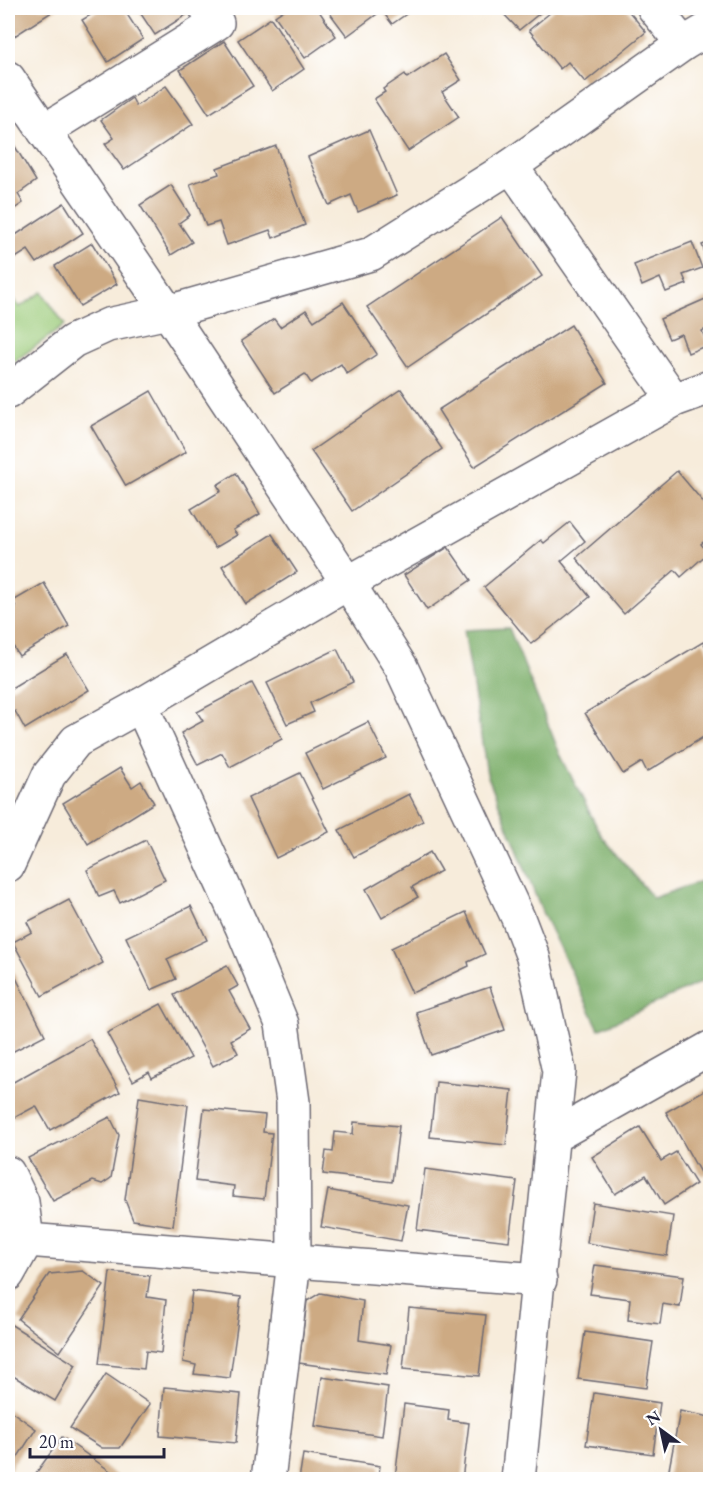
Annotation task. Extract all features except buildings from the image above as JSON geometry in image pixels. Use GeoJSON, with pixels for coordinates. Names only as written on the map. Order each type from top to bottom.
{"type":"FeatureCollection","features":[{"type":"Feature","properties":{"kind":"street"},"geometry":{"type":"LineString","coordinates":[[44,131],[217,23],[207,8]]}},
{"type":"Feature","properties":{"kind":"street"},"geometry":{"type":"LineString","coordinates":[[654,8],[683,44]]}},
{"type":"Feature","properties":{"kind":"street"},"geometry":{"type":"LineString","coordinates":[[8,392],[73,341],[108,325],[168,312],[371,254],[511,166],[683,44],[711,28]]}},
{"type":"Feature","properties":{"kind":"street"},"geometry":{"type":"LineString","coordinates":[[8,78],[168,312],[401,667],[518,918],[533,957],[559,1071],[540,1280],[518,1479]]}},
{"type":"Feature","properties":{"kind":"street"},"geometry":{"type":"LineString","coordinates":[[511,166],[674,400]]}},
{"type":"Feature","properties":{"kind":"street"},"geometry":{"type":"LineString","coordinates":[[8,865],[48,774],[76,741],[348,583],[674,400],[711,387]]}},
{"type":"Feature","properties":{"kind":"street"},"geometry":{"type":"LineString","coordinates":[[141,705],[242,927],[282,1024],[292,1102],[294,1261],[268,1479]]}},
{"type":"Feature","properties":{"kind":"street"},"geometry":{"type":"LineString","coordinates":[[554,1136],[711,1048]]}},
{"type":"Feature","properties":{"kind":"street"},"geometry":{"type":"LineString","coordinates":[[8,1173],[22,1202],[27,1239],[8,1274]]}},
{"type":"Feature","properties":{"kind":"street"},"geometry":{"type":"LineString","coordinates":[[27,1239],[540,1280]]}},
{"type":"Feature","properties":{"kind":"green space"},"geometry":{"type":"Polygon","coordinates":[[[42,292],[65,325],[8,366],[8,294],[20,307],[42,292]]]}},
{"type":"Feature","properties":{"kind":"green space"},"geometry":{"type":"Polygon","coordinates":[[[509,628],[560,754],[601,835],[653,898],[710,878],[710,978],[599,1029],[542,912],[487,774],[464,630],[509,628]]]}}]}
